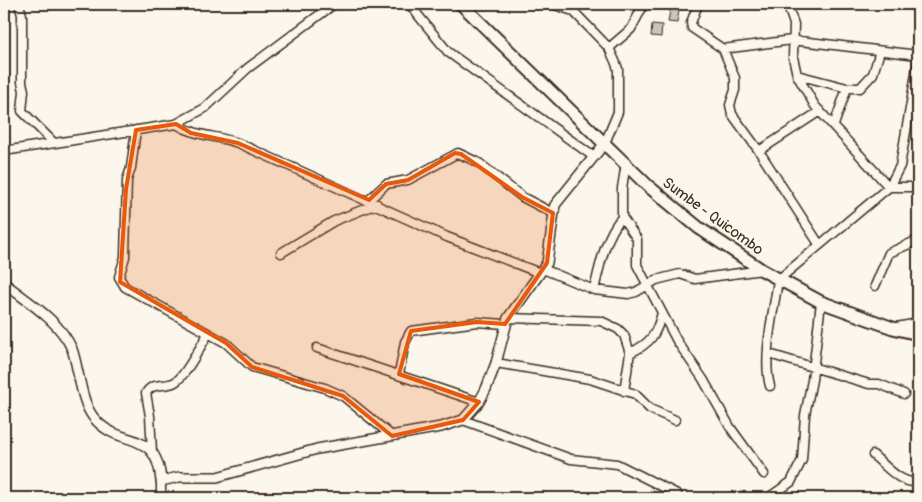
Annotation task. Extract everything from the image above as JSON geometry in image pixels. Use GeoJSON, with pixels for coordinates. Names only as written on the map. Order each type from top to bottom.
{"type":"FeatureCollection","features":[{"type":"Feature","properties":{"kind":"main road","name":"Sumbe - Quicombo"},"geometry":{"type":"LineString","coordinates":[[461,4],[675,210],[762,270],[821,302],[893,328],[918,334]]}},
{"type":"Feature","properties":{"kind":"street"},"geometry":{"type":"LineString","coordinates":[[19,4],[22,15],[22,82],[24,91],[22,111],[54,143]]}},
{"type":"Feature","properties":{"kind":"street"},"geometry":{"type":"LineString","coordinates":[[4,151],[176,124],[205,108],[248,68],[334,4]]}},
{"type":"Feature","properties":{"kind":"street"},"geometry":{"type":"LineString","coordinates":[[409,4],[448,52],[594,157]]}},
{"type":"Feature","properties":{"kind":"street"},"geometry":{"type":"LineString","coordinates":[[161,481],[179,477],[216,477],[316,449],[441,427],[463,420],[479,402],[496,363],[506,321],[542,271],[550,253],[553,213],[560,198],[605,143],[618,112],[618,68],[609,48],[572,11],[552,4]]}},
{"type":"Feature","properties":{"kind":"street"},"geometry":{"type":"LineString","coordinates":[[609,48],[627,34],[644,4]]}},
{"type":"Feature","properties":{"kind":"street"},"geometry":{"type":"LineString","coordinates":[[698,4],[692,18],[692,28],[723,49],[735,78],[735,90],[730,105],[732,114],[759,151],[819,244]]}},
{"type":"Feature","properties":{"kind":"street"},"geometry":{"type":"LineString","coordinates":[[788,4],[794,24],[792,40],[794,66],[797,75],[820,110],[889,187],[918,187]]}},
{"type":"Feature","properties":{"kind":"street"},"geometry":{"type":"LineString","coordinates":[[723,49],[792,40],[918,55]]}},
{"type":"Feature","properties":{"kind":"street"},"geometry":{"type":"LineString","coordinates":[[797,75],[855,89],[865,84],[873,74],[880,51]]}},
{"type":"Feature","properties":{"kind":"street"},"geometry":{"type":"LineString","coordinates":[[770,386],[768,371],[769,354],[778,280],[889,187],[900,166],[918,62]]}},
{"type":"Feature","properties":{"kind":"street"},"geometry":{"type":"LineString","coordinates":[[834,126],[847,88]]}},
{"type":"Feature","properties":{"kind":"street"},"geometry":{"type":"LineString","coordinates":[[759,151],[820,110]]}},
{"type":"Feature","properties":{"kind":"street"},"geometry":{"type":"LineString","coordinates":[[176,124],[191,133],[219,137],[238,143],[373,202],[447,237],[594,290],[628,294],[636,292],[658,279],[680,274],[696,280],[762,270]]}},
{"type":"Feature","properties":{"kind":"street"},"geometry":{"type":"LineString","coordinates":[[136,130],[126,189],[124,258],[119,277],[120,282],[226,343],[246,363],[258,370],[325,388],[343,396],[392,436]]}},
{"type":"Feature","properties":{"kind":"street"},"geometry":{"type":"LineString","coordinates":[[281,253],[334,221],[373,202],[386,184],[408,180],[458,153],[479,163],[522,197],[553,213]]}},
{"type":"Feature","properties":{"kind":"street"},"geometry":{"type":"LineString","coordinates":[[626,163],[622,188],[622,217],[637,239],[636,261],[677,341],[703,379],[730,427],[764,474]]}},
{"type":"Feature","properties":{"kind":"street"},"geometry":{"type":"LineString","coordinates":[[594,290],[604,252],[616,225],[622,217]]}},
{"type":"Feature","properties":{"kind":"street"},"geometry":{"type":"LineString","coordinates":[[875,286],[889,253],[918,240]]}},
{"type":"Feature","properties":{"kind":"street"},"geometry":{"type":"LineString","coordinates":[[4,283],[58,328],[68,340],[93,417],[112,433],[141,442],[152,452],[159,464],[161,498]]}},
{"type":"Feature","properties":{"kind":"street"},"geometry":{"type":"LineString","coordinates":[[768,498],[787,486],[800,469],[806,408],[821,302]]}},
{"type":"Feature","properties":{"kind":"street"},"geometry":{"type":"LineString","coordinates":[[630,352],[648,343],[658,328],[662,313]]}},
{"type":"Feature","properties":{"kind":"street"},"geometry":{"type":"LineString","coordinates":[[399,374],[405,342],[410,331],[477,322],[601,321],[618,329],[624,335],[630,352],[624,390]]}},
{"type":"Feature","properties":{"kind":"street"},"geometry":{"type":"LineString","coordinates":[[893,328],[918,323]]}},
{"type":"Feature","properties":{"kind":"street"},"geometry":{"type":"LineString","coordinates":[[152,452],[150,416],[146,393],[153,386],[176,381],[186,370],[208,334]]}},
{"type":"Feature","properties":{"kind":"street"},"geometry":{"type":"LineString","coordinates":[[317,348],[479,402]]}},
{"type":"Feature","properties":{"kind":"street"},"geometry":{"type":"LineString","coordinates":[[769,354],[869,384],[879,384],[904,394]]}},
{"type":"Feature","properties":{"kind":"street"},"geometry":{"type":"LineString","coordinates":[[496,363],[583,377],[638,396],[650,409],[676,420]]}},
{"type":"Feature","properties":{"kind":"street"},"geometry":{"type":"LineString","coordinates":[[463,420],[571,459],[617,464],[677,494]]}},
{"type":"Feature","properties":{"kind":"street"},"geometry":{"type":"LineString","coordinates":[[873,454],[902,479],[908,482],[918,482]]}},
{"type":"Feature","properties":{"kind":"highlighted area"},"geometry":{"type":"Polygon","coordinates":[[[176,124],[191,133],[238,143],[369,200],[386,184],[408,180],[455,153],[461,154],[522,197],[553,213],[547,263],[505,324],[477,322],[411,331],[399,374],[479,402],[463,420],[392,436],[343,396],[252,367],[226,343],[120,282],[126,189],[136,130],[176,124]]]}},
{"type":"Feature","properties":{"kind":"building"},"geometry":{"type":"Polygon","coordinates":[[[671,4],[680,4],[677,23],[668,22],[671,4]]]}},
{"type":"Feature","properties":{"kind":"building"},"geometry":{"type":"Polygon","coordinates":[[[652,24],[662,25],[661,37],[651,36],[652,24]]]}}]}
